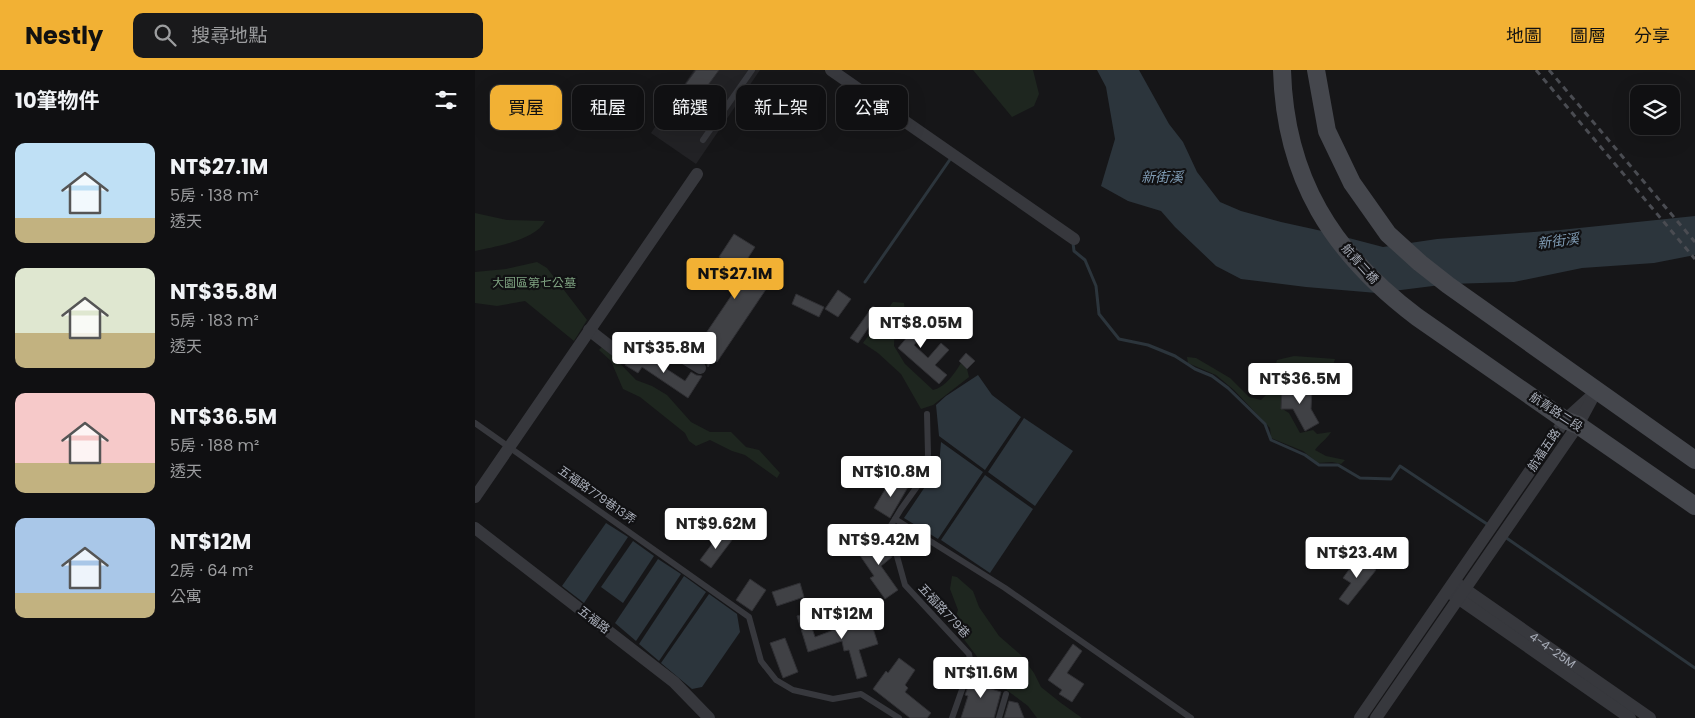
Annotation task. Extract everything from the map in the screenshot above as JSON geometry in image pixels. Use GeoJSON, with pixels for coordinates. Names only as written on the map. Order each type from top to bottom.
{"type":"FeatureCollection","features":[{"type":"Feature","properties":{"kind":"street"},"geometry":{"type":"LineString","coordinates":[[831,70],[1074,239]]}},
{"type":"Feature","properties":{"kind":"street","name":"航青二橋"},"geometry":{"type":"LineString","coordinates":[[1282,70],[1286,121],[1295,156],[1314,202],[1337,239],[1368,275],[1417,317]]}},
{"type":"Feature","properties":{"kind":"street"},"geometry":{"type":"LineString","coordinates":[[1316,70],[1327,131],[1352,183],[1388,234],[1420,263],[1695,460]]}},
{"type":"Feature","properties":{"kind":"street"},"geometry":{"type":"LineString","coordinates":[[475,497],[697,174]]}},
{"type":"Feature","properties":{"kind":"street","name":"航青路二段"},"geometry":{"type":"LineString","coordinates":[[1417,317],[1695,506]]}},
{"type":"Feature","properties":{"kind":"street"},"geometry":{"type":"LineString","coordinates":[[589,330],[621,355],[642,338],[656,341],[700,368]]}},
{"type":"Feature","properties":{"kind":"street","name":"航福五路"},"geometry":{"type":"LineString","coordinates":[[1376,718],[1457,590],[1571,422],[1597,391]]}},
{"type":"Feature","properties":{"kind":"street","name":"航福五路"},"geometry":{"type":"LineString","coordinates":[[1360,718],[1457,590],[1503,535],[1571,422]]}},
{"type":"Feature","properties":{"kind":"street","name":"五福路"},"geometry":{"type":"LineString","coordinates":[[475,528],[674,682],[709,718]]}},
{"type":"Feature","properties":{"kind":"street","name":"4-4-25M"},"geometry":{"type":"LineString","coordinates":[[1457,590],[1630,718]]}},
{"type":"Feature","properties":{"kind":"street","name":"4-4-25M"},"geometry":{"type":"LineString","coordinates":[[1457,590],[1650,718]]}},
{"type":"Feature","properties":{"kind":"lane"},"geometry":{"type":"LineString","coordinates":[[703,140],[751,70]]}},
{"type":"Feature","properties":{"kind":"lane"},"geometry":{"type":"LineString","coordinates":[[927,414],[928,454],[926,474],[895,519],[1005,588],[1191,718]]}},
{"type":"Feature","properties":{"kind":"lane","name":"五福路779巷13弄"},"geometry":{"type":"LineString","coordinates":[[475,424],[749,617],[761,661],[775,680],[793,690],[833,699],[861,694],[899,718]]}},
{"type":"Feature","properties":{"kind":"lane","name":"五福路779巷"},"geometry":{"type":"LineString","coordinates":[[895,519],[890,527],[889,535],[905,585],[969,654],[971,664],[952,718]]}},
{"type":"Feature","properties":{"kind":"lane"},"geometry":{"type":"LineString","coordinates":[[999,718],[1006,694]]}},
{"type":"Feature","properties":{"kind":"shaded area"},"geometry":{"type":"Polygon","coordinates":[[[694,70],[760,70],[750,85],[736,85],[736,105],[726,120],[726,85],[684,85],[694,70]]]}},
{"type":"Feature","properties":{"kind":"shaded area"},"geometry":{"type":"Polygon","coordinates":[[[654,129],[719,130],[696,164],[651,133],[654,129]]]}},
{"type":"Feature","properties":{"kind":"green space"},"geometry":{"type":"Polygon","coordinates":[[[973,70],[1033,70],[1039,94],[1034,106],[1012,117],[973,70]]]}},
{"type":"Feature","properties":{"kind":"green space","name":"大園區第七公墓"},"geometry":{"type":"Polygon","coordinates":[[[475,213],[507,220],[545,221],[540,228],[524,238],[475,251],[475,213]]]}},
{"type":"Feature","properties":{"kind":"green space","name":"大園區第七公墓"},"geometry":{"type":"Polygon","coordinates":[[[537,262],[547,268],[587,320],[574,341],[525,301],[497,306],[475,303],[475,272],[506,269],[537,262]]]}},
{"type":"Feature","properties":{"kind":"green space"},"geometry":{"type":"Polygon","coordinates":[[[893,302],[904,303],[905,312],[895,322],[894,346],[905,364],[933,390],[946,383],[961,363],[967,369],[969,377],[933,405],[921,409],[901,374],[878,353],[863,343],[893,302]]]}},
{"type":"Feature","properties":{"kind":"green space"},"geometry":{"type":"Polygon","coordinates":[[[603,346],[636,380],[652,386],[667,395],[691,422],[710,432],[731,432],[746,447],[759,450],[780,473],[777,478],[745,455],[710,440],[696,446],[689,441],[685,433],[640,397],[623,389],[611,361],[599,350],[603,346]]]}},
{"type":"Feature","properties":{"kind":"green space"},"geometry":{"type":"Polygon","coordinates":[[[1294,356],[1335,359],[1332,368],[1296,368],[1282,387],[1281,408],[1289,413],[1300,433],[1313,430],[1317,434],[1331,432],[1315,450],[1326,456],[1345,460],[1341,464],[1332,462],[1318,463],[1303,451],[1271,438],[1270,428],[1234,390],[1216,375],[1188,363],[1187,357],[1196,358],[1230,378],[1249,397],[1261,400],[1266,395],[1277,360],[1294,356]]]}},
{"type":"Feature","properties":{"kind":"green space"},"geometry":{"type":"Polygon","coordinates":[[[952,576],[957,577],[973,591],[979,607],[999,636],[1021,655],[1041,687],[1082,718],[1037,718],[1028,706],[1008,691],[985,667],[953,625],[958,610],[950,589],[952,576]]]}},
{"type":"Feature","properties":{"kind":"water","name":"新街溪"},"geometry":{"type":"Polygon","coordinates":[[[1097,70],[1139,70],[1169,124],[1183,142],[1197,172],[1220,202],[1241,211],[1383,247],[1437,239],[1560,230],[1695,216],[1695,255],[1654,263],[1582,268],[1514,282],[1449,284],[1377,293],[1241,279],[1216,266],[1161,211],[1128,201],[1101,186],[1115,139],[1106,87],[1097,70]]]}},
{"type":"Feature","properties":{"kind":"water"},"geometry":{"type":"Polygon","coordinates":[[[978,375],[992,395],[1021,417],[985,470],[939,436],[936,405],[946,396],[978,375]]]}},
{"type":"Feature","properties":{"kind":"water"},"geometry":{"type":"Polygon","coordinates":[[[1024,418],[1073,451],[1035,506],[988,472],[1024,418]]]}},
{"type":"Feature","properties":{"kind":"water"},"geometry":{"type":"Polygon","coordinates":[[[941,442],[983,472],[938,539],[904,518],[939,466],[941,442]]]}},
{"type":"Feature","properties":{"kind":"water"},"geometry":{"type":"Polygon","coordinates":[[[985,475],[1033,509],[990,573],[941,540],[985,475]]]}},
{"type":"Feature","properties":{"kind":"water"},"geometry":{"type":"Polygon","coordinates":[[[606,523],[628,537],[584,603],[562,586],[606,523]]]}},
{"type":"Feature","properties":{"kind":"water"},"geometry":{"type":"Polygon","coordinates":[[[633,541],[654,556],[623,603],[601,587],[633,541]]]}},
{"type":"Feature","properties":{"kind":"water"},"geometry":{"type":"Polygon","coordinates":[[[658,559],[681,574],[636,641],[615,623],[658,559]]]}},
{"type":"Feature","properties":{"kind":"water"},"geometry":{"type":"Polygon","coordinates":[[[684,576],[706,592],[659,661],[639,644],[684,576]]]}},
{"type":"Feature","properties":{"kind":"water"},"geometry":{"type":"Polygon","coordinates":[[[709,594],[737,614],[740,632],[702,687],[692,689],[661,663],[709,594]]]}},
{"type":"Feature","properties":{"kind":"building"},"geometry":{"type":"Polygon","coordinates":[[[696,70],[719,70],[708,85],[685,85],[696,70]]]}},
{"type":"Feature","properties":{"kind":"building"},"geometry":{"type":"Polygon","coordinates":[[[734,234],[755,247],[748,258],[775,276],[717,362],[713,359],[708,367],[700,358],[703,353],[696,348],[746,274],[719,257],[734,234]]]}},
{"type":"Feature","properties":{"kind":"building"},"geometry":{"type":"Polygon","coordinates":[[[838,290],[851,299],[838,317],[825,309],[838,290]]]}},
{"type":"Feature","properties":{"kind":"building"},"geometry":{"type":"Polygon","coordinates":[[[796,294],[824,307],[819,317],[792,304],[796,294]]]}},
{"type":"Feature","properties":{"kind":"building"},"geometry":{"type":"Polygon","coordinates":[[[873,306],[880,311],[858,343],[850,338],[873,306]]]}},
{"type":"Feature","properties":{"kind":"building"},"geometry":{"type":"Polygon","coordinates":[[[909,313],[927,329],[914,345],[928,358],[941,343],[949,350],[935,365],[947,375],[939,384],[898,348],[909,335],[898,324],[909,313]]]}},
{"type":"Feature","properties":{"kind":"building"},"geometry":{"type":"Polygon","coordinates":[[[639,351],[685,381],[691,372],[702,376],[688,398],[642,367],[638,373],[625,365],[628,359],[639,351]]]}},
{"type":"Feature","properties":{"kind":"building"},"geometry":{"type":"Polygon","coordinates":[[[966,353],[975,361],[967,369],[959,361],[966,353]]]}},
{"type":"Feature","properties":{"kind":"building"},"geometry":{"type":"Polygon","coordinates":[[[1282,387],[1312,389],[1311,409],[1319,423],[1305,431],[1293,409],[1281,409],[1282,387]]]}},
{"type":"Feature","properties":{"kind":"building"},"geometry":{"type":"Polygon","coordinates":[[[892,478],[908,487],[890,518],[874,508],[892,478]]]}},
{"type":"Feature","properties":{"kind":"building"},"geometry":{"type":"Polygon","coordinates":[[[721,532],[732,540],[711,568],[700,560],[721,532]]]}},
{"type":"Feature","properties":{"kind":"building"},"geometry":{"type":"Polygon","coordinates":[[[882,537],[889,547],[892,557],[881,566],[898,590],[885,599],[870,578],[874,576],[859,554],[882,537]]]}},
{"type":"Feature","properties":{"kind":"building"},"geometry":{"type":"Polygon","coordinates":[[[1358,557],[1376,570],[1348,605],[1339,599],[1351,583],[1343,578],[1358,557]]]}},
{"type":"Feature","properties":{"kind":"building"},"geometry":{"type":"Polygon","coordinates":[[[750,579],[766,590],[752,611],[736,600],[750,579]]]}},
{"type":"Feature","properties":{"kind":"building"},"geometry":{"type":"Polygon","coordinates":[[[800,583],[804,597],[777,606],[772,592],[800,583]]]}},
{"type":"Feature","properties":{"kind":"building"},"geometry":{"type":"Polygon","coordinates":[[[807,613],[815,637],[852,623],[853,627],[871,622],[878,644],[859,650],[867,676],[857,679],[849,650],[844,651],[842,641],[808,652],[797,616],[807,613]]]}},
{"type":"Feature","properties":{"kind":"building"},"geometry":{"type":"Polygon","coordinates":[[[785,638],[798,672],[783,678],[770,643],[785,638]]]}},
{"type":"Feature","properties":{"kind":"building"},"geometry":{"type":"Polygon","coordinates":[[[1073,644],[1082,651],[1067,673],[1084,684],[1072,702],[1059,694],[1062,690],[1048,680],[1073,644]]]}},
{"type":"Feature","properties":{"kind":"building"},"geometry":{"type":"Polygon","coordinates":[[[950,657],[965,667],[957,689],[939,677],[950,657]]]}},
{"type":"Feature","properties":{"kind":"building"},"geometry":{"type":"Polygon","coordinates":[[[899,658],[915,670],[905,685],[908,688],[905,692],[931,713],[927,718],[910,718],[873,689],[886,671],[888,673],[899,658]]]}},
{"type":"Feature","properties":{"kind":"building"},"geometry":{"type":"Polygon","coordinates":[[[974,671],[989,675],[985,687],[1001,692],[994,718],[961,718],[968,696],[965,695],[974,671]]]}},
{"type":"Feature","properties":{"kind":"building"},"geometry":{"type":"Polygon","coordinates":[[[1009,701],[1018,703],[1024,718],[1004,718],[1009,701]]]}},
{"type":"Feature","properties":{"kind":"waterway"},"geometry":{"type":"LineString","coordinates":[[865,282],[951,158]]}},
{"type":"Feature","properties":{"kind":"waterway"},"geometry":{"type":"LineString","coordinates":[[1073,243],[1074,251],[1085,260],[1096,286],[1099,314],[1119,339],[1148,345],[1175,356],[1195,369],[1212,376],[1228,388],[1265,424],[1271,440],[1305,455],[1319,465],[1338,465],[1360,478],[1391,479],[1400,466],[1490,526]]}},
{"type":"Feature","properties":{"kind":"waterway"},"geometry":{"type":"LineString","coordinates":[[1505,537],[1695,668]]}},
{"type":"Feature","properties":{"kind":"railway"},"geometry":{"type":"LineString","coordinates":[[1536,70],[1695,259]]}},
{"type":"Feature","properties":{"kind":"railway"},"geometry":{"type":"LineString","coordinates":[[1549,70],[1695,242]]}}]}
